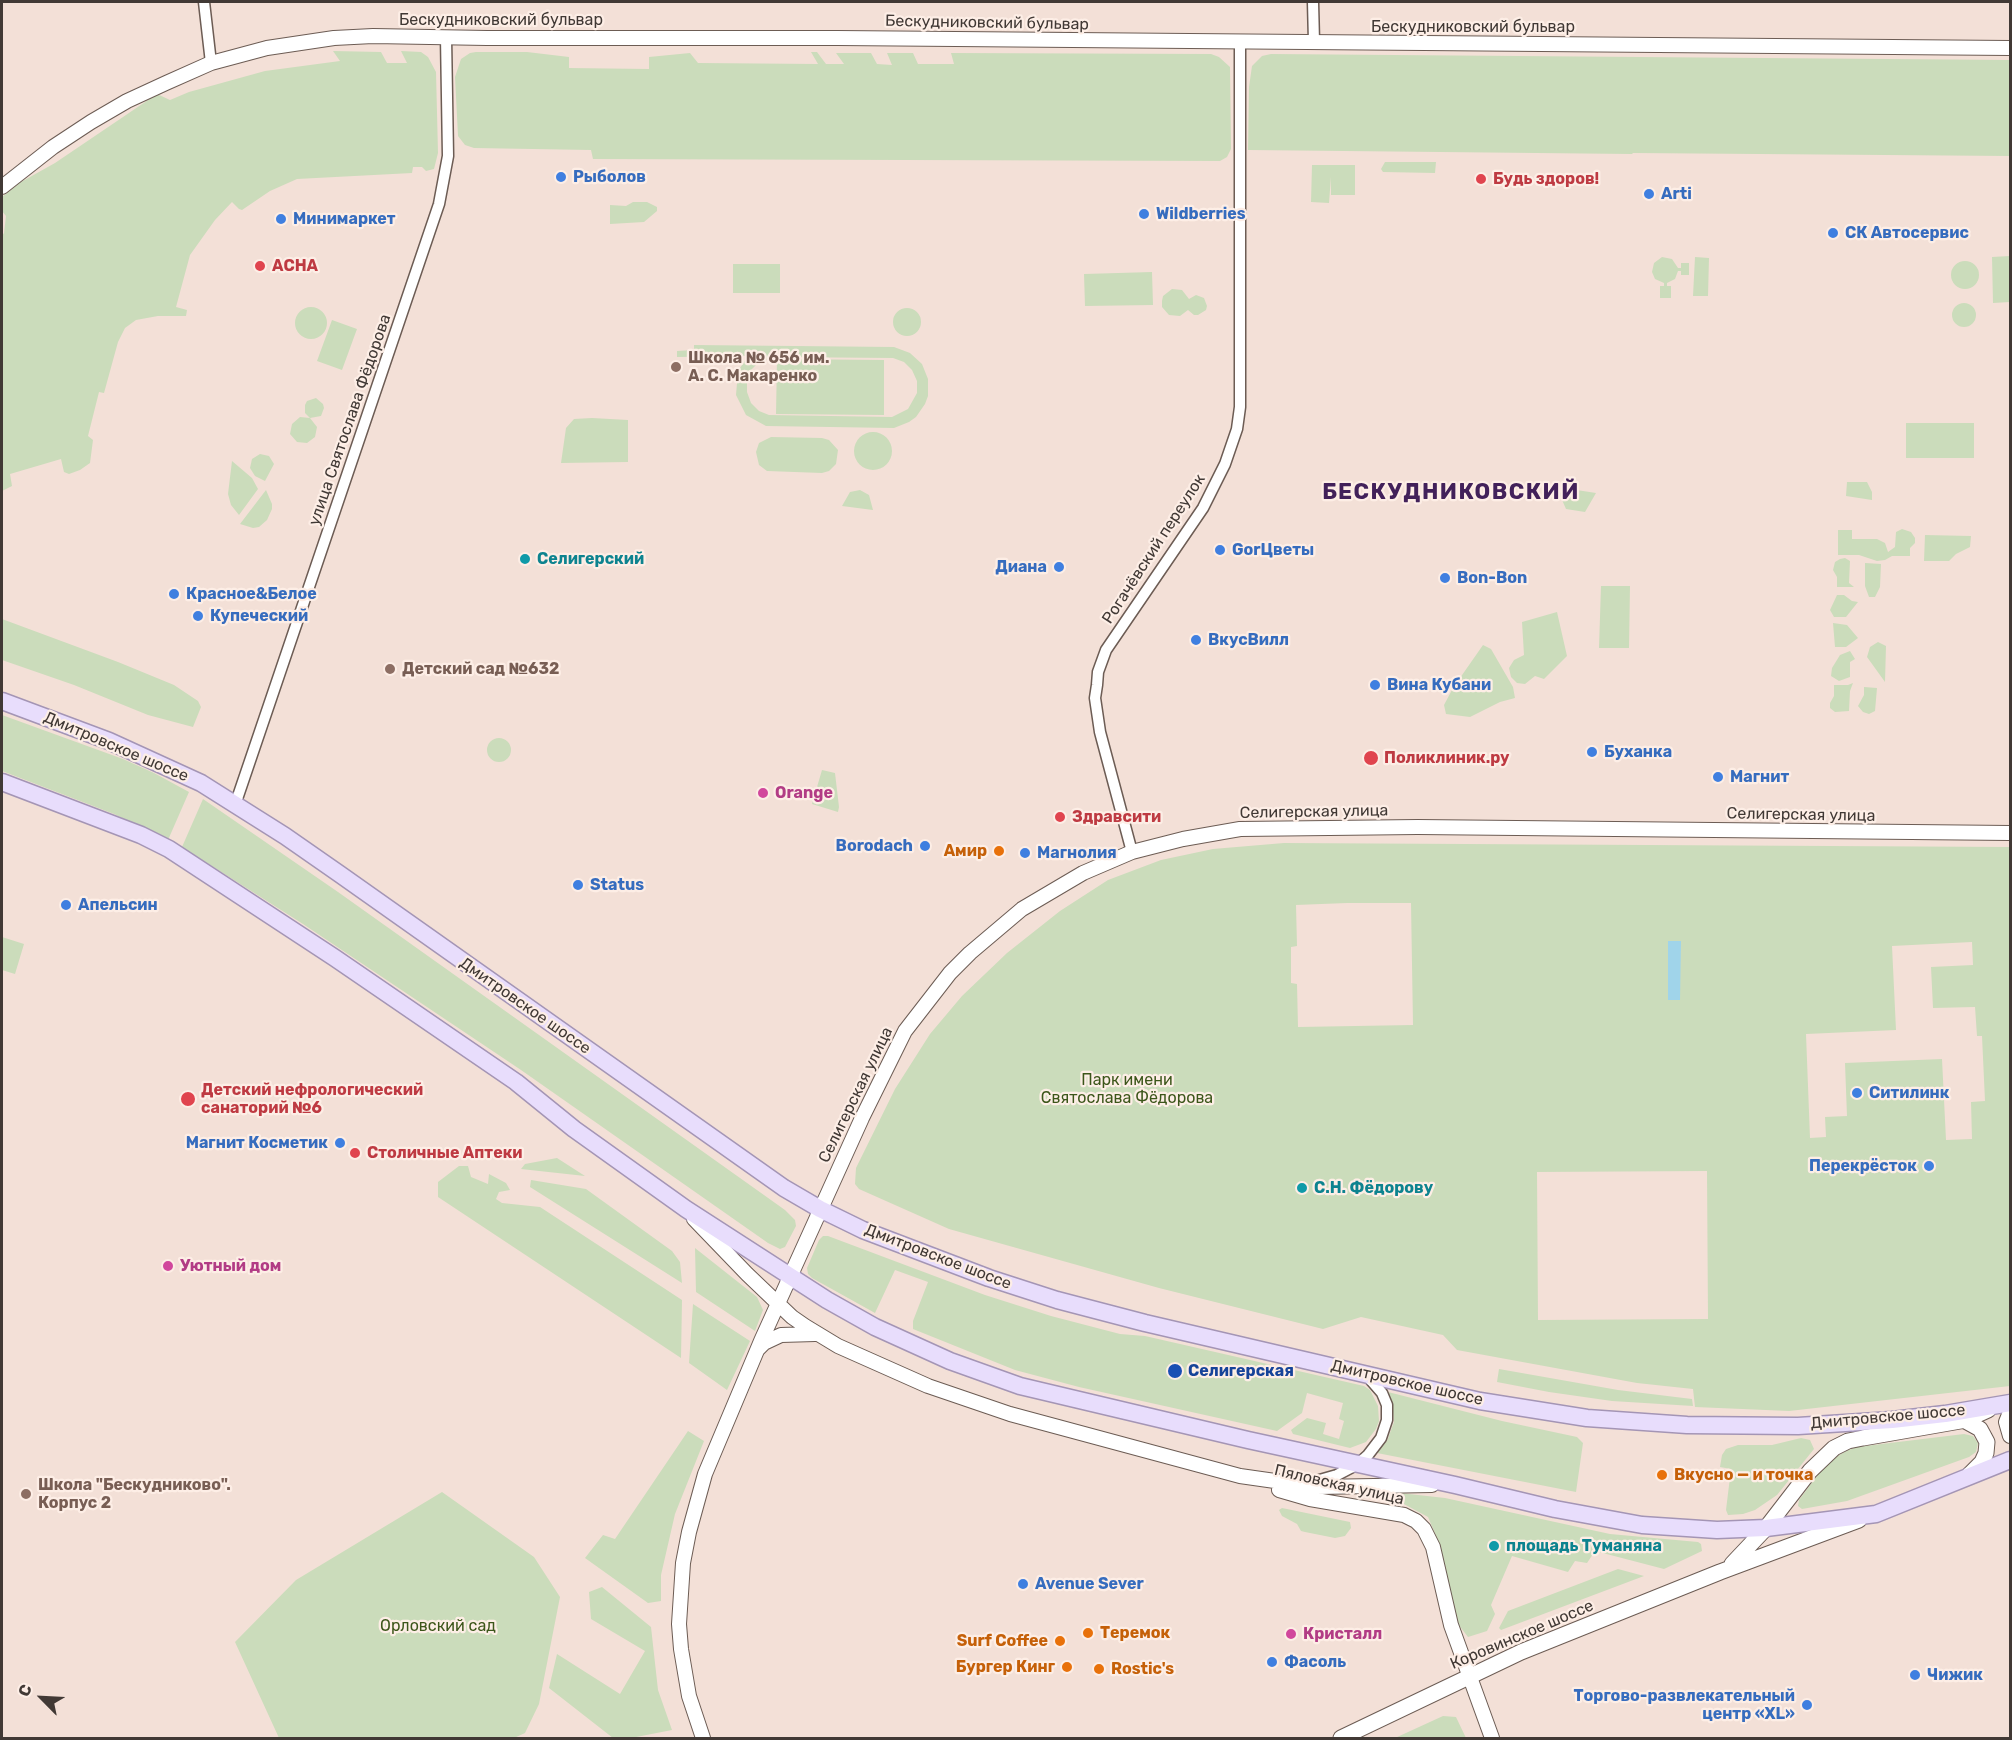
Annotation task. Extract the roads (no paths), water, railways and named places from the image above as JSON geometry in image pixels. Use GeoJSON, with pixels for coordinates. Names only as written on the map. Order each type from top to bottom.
{"type":"FeatureCollection","features":[{"type":"Feature","properties":{"kind":"main road","name":"Дмитровское шоссе"},"geometry":{"type":"LineString","coordinates":[[2,701],[109,741],[175,770],[235,805],[341,875],[745,1162],[820,1209],[863,1230],[988,1278],[1057,1300],[1145,1323],[1480,1401],[1566,1415],[1636,1423],[1798,1426],[1892,1420],[2007,1406]]}},
{"type":"Feature","properties":{"kind":"main road"},"geometry":{"type":"LineString","coordinates":[[2,782],[141,835],[169,849],[335,958],[516,1082],[574,1129],[686,1209],[827,1300],[875,1327],[950,1361],[1020,1386],[1555,1509],[1642,1525],[1717,1530],[1766,1528],[1876,1514],[2010,1460]]}},
{"type":"Feature","properties":{"kind":"main road","name":"Дмитровское шоссе"},"geometry":{"type":"LineString","coordinates":[[1766,1528],[1810,1471],[1834,1449],[1848,1441],[1966,1420],[2007,1406]]}},
{"type":"Feature","properties":{"kind":"main road"},"geometry":{"type":"LineString","coordinates":[[1945,1414],[1966,1420],[1976,1425],[1983,1433],[1987,1448],[1982,1462],[1967,1476]]}},
{"type":"Feature","properties":{"kind":"main road","name":"Коровинское шоссе"},"geometry":{"type":"LineString","coordinates":[[1341,1738],[1521,1652],[1720,1572],[1876,1514]]}},
{"type":"Feature","properties":{"kind":"main road","name":"Коровинское шоссе"},"geometry":{"type":"LineString","coordinates":[[1720,1572],[1741,1557],[1766,1528]]}},
{"type":"Feature","properties":{"kind":"street"},"geometry":{"type":"LineString","coordinates":[[204,2],[211,63]]}},
{"type":"Feature","properties":{"kind":"street"},"geometry":{"type":"LineString","coordinates":[[1313,2],[1314,42]]}},
{"type":"Feature","properties":{"kind":"street","name":"Бескудниковский бульвар"},"geometry":{"type":"LineString","coordinates":[[2,187],[53,147],[91,122],[127,101],[211,63],[267,48],[334,38],[373,36],[838,38],[2010,48]]}},
{"type":"Feature","properties":{"kind":"street","name":"улица Святослава Фёдорова"},"geometry":{"type":"LineString","coordinates":[[235,805],[439,204],[447,156],[446,37]]}},
{"type":"Feature","properties":{"kind":"street","name":"Рогачёвский переулок"},"geometry":{"type":"LineString","coordinates":[[1132,852],[1100,732],[1095,698],[1097,678],[1106,650],[1203,508],[1225,464],[1237,429],[1240,407],[1240,42]]}},
{"type":"Feature","properties":{"kind":"street","name":"Селигерская улица"},"geometry":{"type":"LineString","coordinates":[[703,1738],[689,1696],[679,1624],[683,1563],[691,1522],[705,1474],[756,1351],[820,1209],[905,1031],[950,973],[1022,909],[1083,873],[1132,852],[1219,832],[1272,827],[2010,833]]}},
{"type":"Feature","properties":{"kind":"street"},"geometry":{"type":"LineString","coordinates":[[686,1209],[724,1252],[792,1317],[846,1349],[928,1386],[1010,1414],[1240,1476],[1297,1485],[1346,1488],[1455,1485]]}},
{"type":"Feature","properties":{"kind":"street"},"geometry":{"type":"LineString","coordinates":[[756,1351],[764,1343],[781,1335],[818,1334]]}},
{"type":"Feature","properties":{"kind":"street"},"geometry":{"type":"LineString","coordinates":[[1297,1485],[1337,1475],[1358,1464],[1381,1438],[1388,1411],[1382,1393],[1377,1385],[1362,1373],[1353,1370]]}},
{"type":"Feature","properties":{"kind":"street"},"geometry":{"type":"LineString","coordinates":[[2007,1406],[2006,1422],[2010,1436]]}},
{"type":"Feature","properties":{"kind":"street","name":"Пяловская улица"},"geometry":{"type":"LineString","coordinates":[[1240,1476],[1310,1499],[1404,1515],[1416,1521],[1424,1529],[1433,1547],[1451,1625],[1492,1738]]}},
{"type":"Feature","properties":{"kind":"water"},"geometry":{"type":"Polygon","coordinates":[[[1668,941],[1681,941],[1680,1000],[1668,1000],[1668,941]]]}},
{"type":"Feature","properties":{"kind":"place","name":"Рыболов"},"geometry":{"type":"Point","coordinates":[561,177]}},
{"type":"Feature","properties":{"kind":"place","name":"Будь здоров!"},"geometry":{"type":"Point","coordinates":[1481,179]}},
{"type":"Feature","properties":{"kind":"place","name":"Arti"},"geometry":{"type":"Point","coordinates":[1649,194]}},
{"type":"Feature","properties":{"kind":"place","name":"Wildberries"},"geometry":{"type":"Point","coordinates":[1144,214]}},
{"type":"Feature","properties":{"kind":"place","name":"Минимаркет"},"geometry":{"type":"Point","coordinates":[281,219]}},
{"type":"Feature","properties":{"kind":"place","name":"СК Автосервис"},"geometry":{"type":"Point","coordinates":[1833,233]}},
{"type":"Feature","properties":{"kind":"place","name":"АСНА"},"geometry":{"type":"Point","coordinates":[260,266]}},
{"type":"Feature","properties":{"kind":"place","name":"Школа № 656 им. А. С. Макаренко"},"geometry":{"type":"Point","coordinates":[676,367]}},
{"type":"Feature","properties":{"kind":"place","name":"GorЦветы"},"geometry":{"type":"Point","coordinates":[1220,550]}},
{"type":"Feature","properties":{"kind":"place","name":"Селигерский"},"geometry":{"type":"Point","coordinates":[525,559]}},
{"type":"Feature","properties":{"kind":"place","name":"Диана"},"geometry":{"type":"Point","coordinates":[1059,567]}},
{"type":"Feature","properties":{"kind":"place","name":"Bon-Bon"},"geometry":{"type":"Point","coordinates":[1445,578]}},
{"type":"Feature","properties":{"kind":"place","name":"Красное&Белое"},"geometry":{"type":"Point","coordinates":[174,594]}},
{"type":"Feature","properties":{"kind":"place","name":"Купеческий"},"geometry":{"type":"Point","coordinates":[198,616]}},
{"type":"Feature","properties":{"kind":"place","name":"ВкусВилл"},"geometry":{"type":"Point","coordinates":[1196,640]}},
{"type":"Feature","properties":{"kind":"place","name":"Детский сад №632"},"geometry":{"type":"Point","coordinates":[390,669]}},
{"type":"Feature","properties":{"kind":"place","name":"Вина Кубани"},"geometry":{"type":"Point","coordinates":[1375,685]}},
{"type":"Feature","properties":{"kind":"place","name":"Буханка"},"geometry":{"type":"Point","coordinates":[1592,752]}},
{"type":"Feature","properties":{"kind":"place","name":"Поликлиник.ру"},"geometry":{"type":"Point","coordinates":[1371,758]}},
{"type":"Feature","properties":{"kind":"place","name":"Магнит"},"geometry":{"type":"Point","coordinates":[1718,777]}},
{"type":"Feature","properties":{"kind":"place","name":"Orange"},"geometry":{"type":"Point","coordinates":[763,793]}},
{"type":"Feature","properties":{"kind":"place","name":"Здравсити"},"geometry":{"type":"Point","coordinates":[1060,817]}},
{"type":"Feature","properties":{"kind":"place","name":"Borodach"},"geometry":{"type":"Point","coordinates":[925,846]}},
{"type":"Feature","properties":{"kind":"place","name":"Амир"},"geometry":{"type":"Point","coordinates":[999,851]}},
{"type":"Feature","properties":{"kind":"place","name":"Магнолия"},"geometry":{"type":"Point","coordinates":[1025,853]}},
{"type":"Feature","properties":{"kind":"place","name":"Status"},"geometry":{"type":"Point","coordinates":[578,885]}},
{"type":"Feature","properties":{"kind":"place","name":"Апельсин"},"geometry":{"type":"Point","coordinates":[66,905]}},
{"type":"Feature","properties":{"kind":"place","name":"Ситилинк"},"geometry":{"type":"Point","coordinates":[1857,1093]}},
{"type":"Feature","properties":{"kind":"place","name":"Детский нефрологический санаторий №6"},"geometry":{"type":"Point","coordinates":[188,1099]}},
{"type":"Feature","properties":{"kind":"place","name":"Магнит Косметик"},"geometry":{"type":"Point","coordinates":[340,1143]}},
{"type":"Feature","properties":{"kind":"place","name":"Столичные Аптеки"},"geometry":{"type":"Point","coordinates":[355,1153]}},
{"type":"Feature","properties":{"kind":"place","name":"Перекрёсток"},"geometry":{"type":"Point","coordinates":[1929,1166]}},
{"type":"Feature","properties":{"kind":"place","name":"С.Н. Фёдорову"},"geometry":{"type":"Point","coordinates":[1302,1188]}},
{"type":"Feature","properties":{"kind":"place","name":"Уютный дом"},"geometry":{"type":"Point","coordinates":[168,1266]}},
{"type":"Feature","properties":{"kind":"place","name":"Селигерская"},"geometry":{"type":"Point","coordinates":[1175,1371]}},
{"type":"Feature","properties":{"kind":"place","name":"Вкусно — и точка"},"geometry":{"type":"Point","coordinates":[1662,1475]}},
{"type":"Feature","properties":{"kind":"place","name":"Школа \"Бескудниково\". Корпус 2"},"geometry":{"type":"Point","coordinates":[26,1494]}},
{"type":"Feature","properties":{"kind":"place","name":"площадь Туманяна"},"geometry":{"type":"Point","coordinates":[1494,1546]}},
{"type":"Feature","properties":{"kind":"place","name":"Avenue Sever"},"geometry":{"type":"Point","coordinates":[1023,1584]}},
{"type":"Feature","properties":{"kind":"place","name":"Теремок"},"geometry":{"type":"Point","coordinates":[1088,1633]}},
{"type":"Feature","properties":{"kind":"place","name":"Кристалл"},"geometry":{"type":"Point","coordinates":[1291,1634]}},
{"type":"Feature","properties":{"kind":"place","name":"Surf Coffee"},"geometry":{"type":"Point","coordinates":[1060,1641]}},
{"type":"Feature","properties":{"kind":"place","name":"Фасоль"},"geometry":{"type":"Point","coordinates":[1272,1662]}},
{"type":"Feature","properties":{"kind":"place","name":"Бургер Кинг"},"geometry":{"type":"Point","coordinates":[1067,1667]}},
{"type":"Feature","properties":{"kind":"place","name":"Rostic's"},"geometry":{"type":"Point","coordinates":[1099,1669]}},
{"type":"Feature","properties":{"kind":"place","name":"Чижик"},"geometry":{"type":"Point","coordinates":[1915,1675]}},
{"type":"Feature","properties":{"kind":"place","name":"Торгово-развлекательный центр «XL»"},"geometry":{"type":"Point","coordinates":[1807,1705]}},
{"type":"Feature","properties":{"kind":"district","name":"БЕСКУДНИКОВСКИЙ"},"geometry":{"type":"Point","coordinates":[1451,493]}},
{"type":"Feature","properties":{"kind":"park label","name":"Парк имени Святослава Фёдорова"},"geometry":{"type":"Point","coordinates":[1127,1089]}},
{"type":"Feature","properties":{"kind":"park label","name":"Орловский сад"},"geometry":{"type":"Point","coordinates":[438,1626]}}]}
